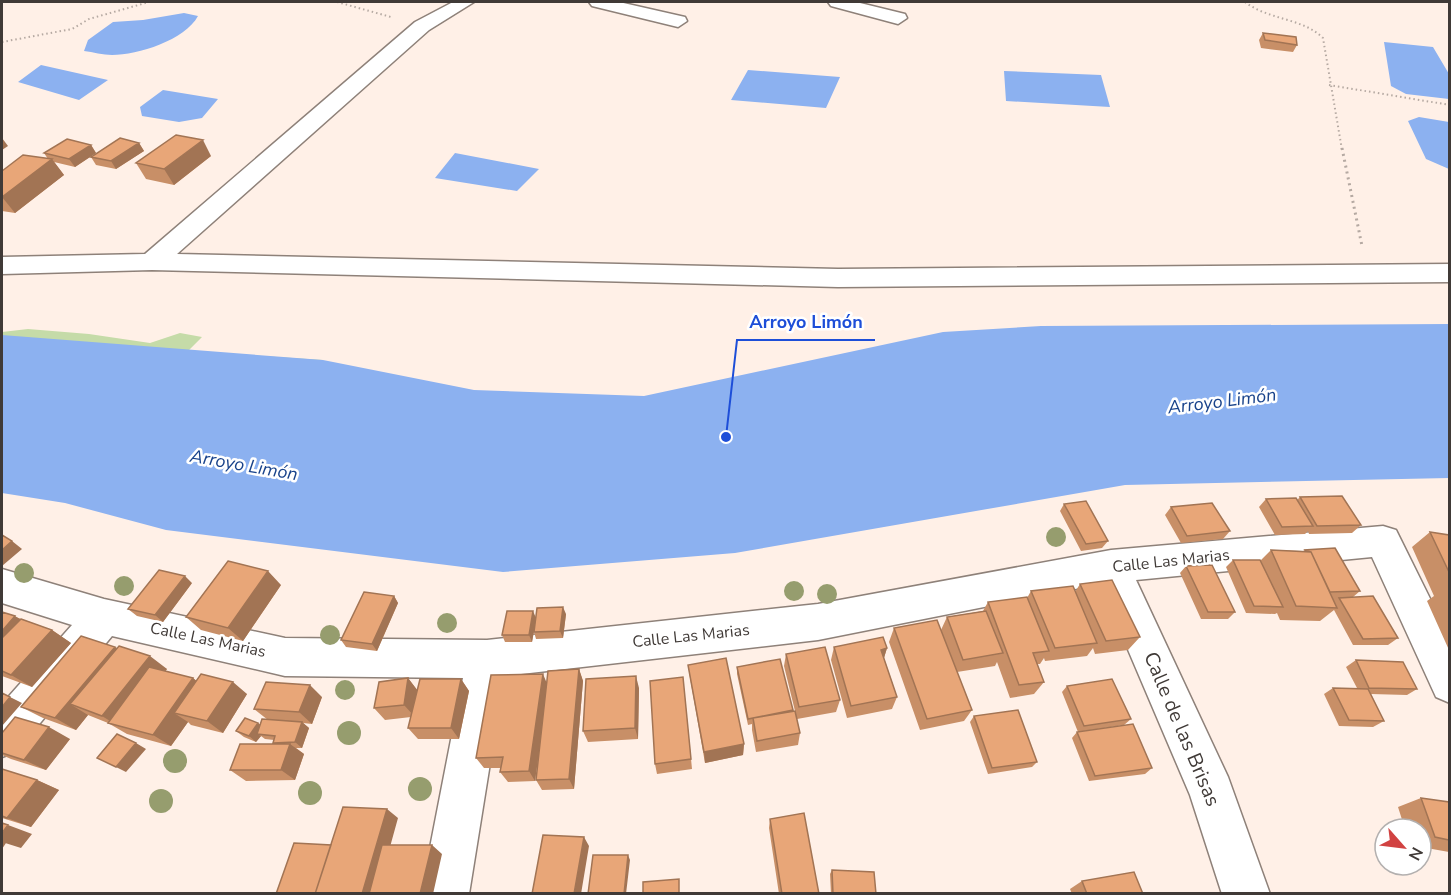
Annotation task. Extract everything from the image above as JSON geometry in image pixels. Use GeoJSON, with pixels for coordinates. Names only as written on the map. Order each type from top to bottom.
{"type":"FeatureCollection","features":[{"type":"Feature","properties":{"kind":"street"},"geometry":{"type":"LineString","coordinates":[[152,262],[422,26],[465,2]]}},
{"type":"Feature","properties":{"kind":"street"},"geometry":{"type":"LineString","coordinates":[[597,2],[678,21]]}},
{"type":"Feature","properties":{"kind":"street"},"geometry":{"type":"LineString","coordinates":[[837,2],[898,18]]}},
{"type":"Feature","properties":{"kind":"street"},"geometry":{"type":"LineString","coordinates":[[2,266],[152,262],[838,278],[1449,273]]}},
{"type":"Feature","properties":{"kind":"street","name":"Calle Las Marias"},"geometry":{"type":"LineString","coordinates":[[2,586],[104,617],[285,657],[487,659],[818,622],[1112,566],[1383,541],[1449,683]]}},
{"type":"Feature","properties":{"kind":"street","name":"Calle de las Brisas"},"geometry":{"type":"LineString","coordinates":[[1112,566],[1212,793],[1246,894]]}},
{"type":"Feature","properties":{"kind":"street"},"geometry":{"type":"LineString","coordinates":[[2,736],[104,617]]}},
{"type":"Feature","properties":{"kind":"street"},"geometry":{"type":"LineString","coordinates":[[446,894],[487,659]]}},
{"type":"Feature","properties":{"kind":"path"},"geometry":{"type":"LineString","coordinates":[[2,42],[57,33],[84,25],[89,19],[149,2]]}},
{"type":"Feature","properties":{"kind":"path"},"geometry":{"type":"LineString","coordinates":[[337,2],[422,26]]}},
{"type":"Feature","properties":{"kind":"path"},"geometry":{"type":"LineString","coordinates":[[1245,2],[1254,9],[1315,30],[1323,38],[1329,85],[1368,275]]}},
{"type":"Feature","properties":{"kind":"path"},"geometry":{"type":"LineString","coordinates":[[1329,85],[1449,105]]}},
{"type":"Feature","properties":{"kind":"green space"},"geometry":{"type":"Polygon","coordinates":[[[28,329],[89,334],[150,343],[180,333],[202,337],[188,351],[323,360],[315,373],[2,355],[2,332],[28,329]]]}},
{"type":"Feature","properties":{"kind":"water"},"geometry":{"type":"Polygon","coordinates":[[[184,13],[198,16],[183,32],[147,49],[109,55],[84,51],[88,40],[113,22],[184,13]]]}},
{"type":"Feature","properties":{"kind":"water"},"geometry":{"type":"Polygon","coordinates":[[[1384,42],[1433,47],[1449,74],[1449,99],[1406,94],[1391,86],[1384,42]]]}},
{"type":"Feature","properties":{"kind":"water"},"geometry":{"type":"Polygon","coordinates":[[[41,65],[108,80],[79,100],[18,82],[41,65]]]}},
{"type":"Feature","properties":{"kind":"water"},"geometry":{"type":"Polygon","coordinates":[[[748,70],[840,77],[826,108],[731,100],[748,70]]]}},
{"type":"Feature","properties":{"kind":"water"},"geometry":{"type":"Polygon","coordinates":[[[1004,71],[1101,75],[1110,107],[1006,101],[1004,71]]]}},
{"type":"Feature","properties":{"kind":"water"},"geometry":{"type":"Polygon","coordinates":[[[163,90],[218,99],[202,118],[179,122],[142,116],[140,107],[163,90]]]}},
{"type":"Feature","properties":{"kind":"water"},"geometry":{"type":"Polygon","coordinates":[[[1419,117],[1449,122],[1449,169],[1426,159],[1408,121],[1419,117]]]}},
{"type":"Feature","properties":{"kind":"water"},"geometry":{"type":"Polygon","coordinates":[[[455,153],[539,169],[517,191],[435,178],[455,153]]]}},
{"type":"Feature","properties":{"kind":"water","name":"Arroyo Limón"},"geometry":{"type":"Polygon","coordinates":[[[1449,324],[1449,478],[1125,485],[735,553],[503,572],[166,530],[65,503],[2,493],[2,335],[323,360],[474,390],[644,396],[943,332],[1041,326],[1449,324]]]}},
{"type":"Feature","properties":{"kind":"building"},"geometry":{"type":"Polygon","coordinates":[[[1263,33],[1296,37],[1297,45],[1265,40],[1263,33]]]}},
{"type":"Feature","properties":{"kind":"building"},"geometry":{"type":"Polygon","coordinates":[[[176,135],[203,140],[164,169],[136,163],[176,135]]]}},
{"type":"Feature","properties":{"kind":"building"},"geometry":{"type":"Polygon","coordinates":[[[120,138],[139,143],[111,161],[91,157],[120,138]]]}},
{"type":"Feature","properties":{"kind":"building"},"geometry":{"type":"Polygon","coordinates":[[[67,139],[91,145],[69,159],[44,153],[67,139]]]}},
{"type":"Feature","properties":{"kind":"building"},"geometry":{"type":"Polygon","coordinates":[[[23,155],[52,159],[2,197],[2,171],[23,155]]]}},
{"type":"Feature","properties":{"kind":"building"},"geometry":{"type":"Polygon","coordinates":[[[1342,496],[1361,525],[1317,526],[1300,497],[1342,496]]]}},
{"type":"Feature","properties":{"kind":"building"},"geometry":{"type":"Polygon","coordinates":[[[1296,498],[1313,526],[1282,527],[1266,499],[1296,498]]]}},
{"type":"Feature","properties":{"kind":"building"},"geometry":{"type":"Polygon","coordinates":[[[1086,501],[1108,541],[1086,544],[1064,504],[1086,501]]]}},
{"type":"Feature","properties":{"kind":"building"},"geometry":{"type":"Polygon","coordinates":[[[1212,503],[1230,531],[1187,536],[1171,507],[1212,503]]]}},
{"type":"Feature","properties":{"kind":"building"},"geometry":{"type":"Polygon","coordinates":[[[1430,532],[1449,535],[1449,572],[1430,532]]]}},
{"type":"Feature","properties":{"kind":"building"},"geometry":{"type":"Polygon","coordinates":[[[2,535],[12,541],[2,550],[2,535]]]}},
{"type":"Feature","properties":{"kind":"building"},"geometry":{"type":"Polygon","coordinates":[[[1335,548],[1360,591],[1330,592],[1311,552],[1305,550],[1335,548]]]}},
{"type":"Feature","properties":{"kind":"building"},"geometry":{"type":"Polygon","coordinates":[[[1271,550],[1311,552],[1337,608],[1296,606],[1271,550]]]}},
{"type":"Feature","properties":{"kind":"building"},"geometry":{"type":"Polygon","coordinates":[[[1233,560],[1260,560],[1283,607],[1254,606],[1233,560]]]}},
{"type":"Feature","properties":{"kind":"building"},"geometry":{"type":"Polygon","coordinates":[[[228,561],[268,571],[228,628],[186,617],[228,561]]]}},
{"type":"Feature","properties":{"kind":"building"},"geometry":{"type":"Polygon","coordinates":[[[1212,565],[1235,612],[1208,612],[1186,566],[1212,565]]]}},
{"type":"Feature","properties":{"kind":"building"},"geometry":{"type":"Polygon","coordinates":[[[159,570],[185,576],[155,615],[128,609],[159,570]]]}},
{"type":"Feature","properties":{"kind":"building"},"geometry":{"type":"Polygon","coordinates":[[[1112,580],[1140,637],[1106,641],[1080,584],[1112,580]]]}},
{"type":"Feature","properties":{"kind":"building"},"geometry":{"type":"Polygon","coordinates":[[[1073,586],[1097,643],[1055,648],[1031,591],[1073,586]]]}},
{"type":"Feature","properties":{"kind":"building"},"geometry":{"type":"Polygon","coordinates":[[[364,592],[394,596],[372,644],[341,640],[364,592]]]}},
{"type":"Feature","properties":{"kind":"building"},"geometry":{"type":"Polygon","coordinates":[[[1373,596],[1398,638],[1363,639],[1339,598],[1373,596]]]}},
{"type":"Feature","properties":{"kind":"building"},"geometry":{"type":"Polygon","coordinates":[[[1027,597],[1049,651],[1033,653],[1044,682],[1019,685],[988,602],[1027,597]]]}},
{"type":"Feature","properties":{"kind":"building"},"geometry":{"type":"Polygon","coordinates":[[[563,607],[560,631],[534,632],[537,608],[563,607]]]}},
{"type":"Feature","properties":{"kind":"building"},"geometry":{"type":"Polygon","coordinates":[[[507,611],[533,611],[529,635],[502,635],[507,611]]]}},
{"type":"Feature","properties":{"kind":"building"},"geometry":{"type":"Polygon","coordinates":[[[986,611],[1003,653],[963,660],[947,617],[986,611]]]}},
{"type":"Feature","properties":{"kind":"building"},"geometry":{"type":"Polygon","coordinates":[[[2,612],[15,616],[2,631],[2,612]]]}},
{"type":"Feature","properties":{"kind":"building"},"geometry":{"type":"Polygon","coordinates":[[[21,619],[52,630],[11,675],[2,671],[2,638],[21,619]]]}},
{"type":"Feature","properties":{"kind":"building"},"geometry":{"type":"Polygon","coordinates":[[[937,620],[972,710],[927,719],[894,628],[937,620]]]}},
{"type":"Feature","properties":{"kind":"building"},"geometry":{"type":"Polygon","coordinates":[[[81,636],[115,647],[55,718],[21,707],[81,636]]]}},
{"type":"Feature","properties":{"kind":"building"},"geometry":{"type":"Polygon","coordinates":[[[883,637],[887,648],[881,650],[897,697],[851,706],[834,647],[883,637]]]}},
{"type":"Feature","properties":{"kind":"building"},"geometry":{"type":"Polygon","coordinates":[[[119,646],[150,656],[102,716],[70,704],[119,646]]]}},
{"type":"Feature","properties":{"kind":"building"},"geometry":{"type":"Polygon","coordinates":[[[825,647],[840,700],[799,707],[786,654],[825,647]]]}},
{"type":"Feature","properties":{"kind":"building"},"geometry":{"type":"Polygon","coordinates":[[[726,658],[744,744],[704,752],[688,665],[726,658]]]}},
{"type":"Feature","properties":{"kind":"building"},"geometry":{"type":"Polygon","coordinates":[[[780,659],[793,710],[748,719],[737,667],[780,659]]]}},
{"type":"Feature","properties":{"kind":"building"},"geometry":{"type":"Polygon","coordinates":[[[1356,660],[1403,662],[1417,689],[1369,688],[1356,660]]]}},
{"type":"Feature","properties":{"kind":"building"},"geometry":{"type":"Polygon","coordinates":[[[149,667],[193,678],[153,735],[108,723],[149,667]]]}},
{"type":"Feature","properties":{"kind":"building"},"geometry":{"type":"Polygon","coordinates":[[[579,669],[569,779],[536,780],[548,671],[579,669]]]}},
{"type":"Feature","properties":{"kind":"building"},"geometry":{"type":"Polygon","coordinates":[[[201,674],[233,682],[207,721],[174,713],[201,674]]]}},
{"type":"Feature","properties":{"kind":"building"},"geometry":{"type":"Polygon","coordinates":[[[543,674],[529,771],[500,772],[503,757],[476,758],[491,675],[543,674]]]}},
{"type":"Feature","properties":{"kind":"building"},"geometry":{"type":"Polygon","coordinates":[[[636,676],[635,728],[583,731],[586,679],[636,676]]]}},
{"type":"Feature","properties":{"kind":"building"},"geometry":{"type":"Polygon","coordinates":[[[683,677],[691,759],[655,764],[650,681],[683,677]]]}},
{"type":"Feature","properties":{"kind":"building"},"geometry":{"type":"Polygon","coordinates":[[[408,678],[404,705],[374,708],[379,682],[408,678]]]}},
{"type":"Feature","properties":{"kind":"building"},"geometry":{"type":"Polygon","coordinates":[[[420,679],[461,679],[451,728],[408,728],[420,679]]]}},
{"type":"Feature","properties":{"kind":"building"},"geometry":{"type":"Polygon","coordinates":[[[1112,679],[1131,719],[1084,726],[1067,686],[1112,679]]]}},
{"type":"Feature","properties":{"kind":"building"},"geometry":{"type":"Polygon","coordinates":[[[266,682],[310,685],[299,712],[254,709],[266,682]]]}},
{"type":"Feature","properties":{"kind":"building"},"geometry":{"type":"Polygon","coordinates":[[[1333,688],[1368,689],[1384,721],[1349,720],[1333,688]]]}},
{"type":"Feature","properties":{"kind":"building"},"geometry":{"type":"Polygon","coordinates":[[[2,693],[10,697],[2,707],[2,693]]]}},
{"type":"Feature","properties":{"kind":"building"},"geometry":{"type":"Polygon","coordinates":[[[1018,710],[1037,762],[992,768],[974,716],[1018,710]]]}},
{"type":"Feature","properties":{"kind":"building"},"geometry":{"type":"Polygon","coordinates":[[[795,711],[800,733],[757,741],[753,718],[795,711]]]}},
{"type":"Feature","properties":{"kind":"building"},"geometry":{"type":"Polygon","coordinates":[[[15,717],[49,727],[24,760],[2,753],[2,733],[15,717]]]}},
{"type":"Feature","properties":{"kind":"building"},"geometry":{"type":"Polygon","coordinates":[[[245,718],[258,723],[249,736],[236,731],[245,718]]]}},
{"type":"Feature","properties":{"kind":"building"},"geometry":{"type":"Polygon","coordinates":[[[262,719],[302,722],[295,742],[273,743],[275,736],[257,734],[262,719]]]}},
{"type":"Feature","properties":{"kind":"building"},"geometry":{"type":"Polygon","coordinates":[[[1133,724],[1152,768],[1095,776],[1077,732],[1133,724]]]}},
{"type":"Feature","properties":{"kind":"building"},"geometry":{"type":"Polygon","coordinates":[[[117,734],[136,743],[116,767],[97,758],[117,734]]]}},
{"type":"Feature","properties":{"kind":"building"},"geometry":{"type":"Polygon","coordinates":[[[240,744],[290,744],[281,770],[230,770],[240,744]]]}},
{"type":"Feature","properties":{"kind":"building"},"geometry":{"type":"Polygon","coordinates":[[[2,769],[37,780],[7,818],[2,816],[2,769]]]}},
{"type":"Feature","properties":{"kind":"building"},"geometry":{"type":"Polygon","coordinates":[[[1421,798],[1449,802],[1449,840],[1435,837],[1433,817],[1428,817],[1421,798]]]}},
{"type":"Feature","properties":{"kind":"building"},"geometry":{"type":"Polygon","coordinates":[[[343,807],[387,809],[362,894],[315,894],[343,807]]]}},
{"type":"Feature","properties":{"kind":"building"},"geometry":{"type":"Polygon","coordinates":[[[804,813],[819,894],[782,894],[770,819],[804,813]]]}},
{"type":"Feature","properties":{"kind":"building"},"geometry":{"type":"Polygon","coordinates":[[[2,823],[8,825],[2,833],[2,823]]]}},
{"type":"Feature","properties":{"kind":"building"},"geometry":{"type":"Polygon","coordinates":[[[543,835],[584,837],[574,894],[532,894],[543,835]]]}},
{"type":"Feature","properties":{"kind":"building"},"geometry":{"type":"Polygon","coordinates":[[[294,843],[331,845],[315,894],[276,894],[294,843]]]}},
{"type":"Feature","properties":{"kind":"building"},"geometry":{"type":"Polygon","coordinates":[[[382,845],[432,845],[420,894],[369,894],[382,845]]]}},
{"type":"Feature","properties":{"kind":"building"},"geometry":{"type":"Polygon","coordinates":[[[593,855],[628,855],[624,894],[588,894],[593,855]]]}},
{"type":"Feature","properties":{"kind":"building"},"geometry":{"type":"Polygon","coordinates":[[[832,870],[874,872],[876,894],[833,894],[832,870]]]}},
{"type":"Feature","properties":{"kind":"building"},"geometry":{"type":"Polygon","coordinates":[[[1134,872],[1143,894],[1087,894],[1082,881],[1134,872]]]}},
{"type":"Feature","properties":{"kind":"building"},"geometry":{"type":"Polygon","coordinates":[[[679,879],[679,894],[643,894],[643,882],[679,879]]]}},
{"type":"Feature","properties":{"kind":"place","name":"Arroyo Limón"},"geometry":{"type":"Point","coordinates":[726,437]}}]}
